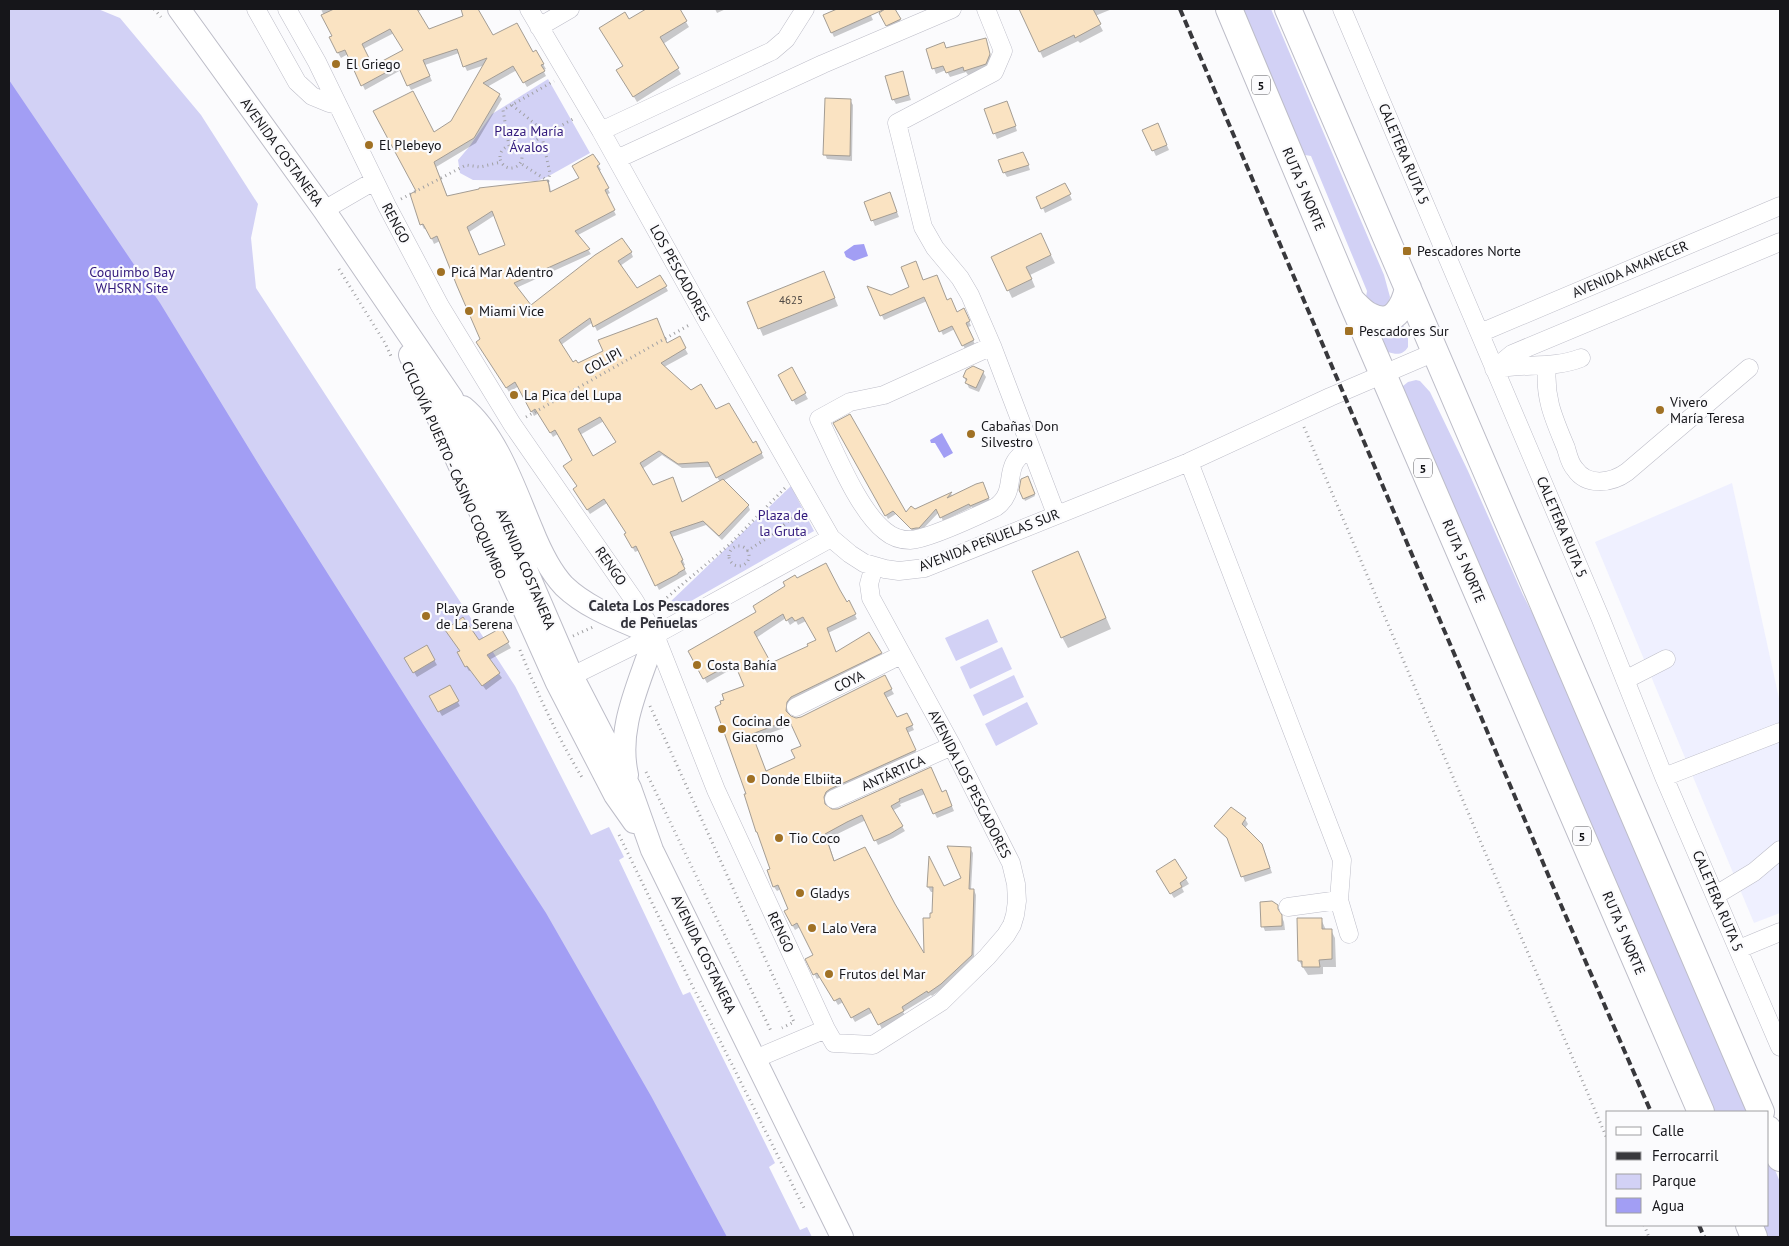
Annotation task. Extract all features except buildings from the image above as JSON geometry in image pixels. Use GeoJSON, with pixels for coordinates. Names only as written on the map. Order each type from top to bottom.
{"type":"FeatureCollection","features":[{"type":"Feature","properties":{"kind":"highway","name":"RUTA 5 NORTE"},"geometry":{"type":"LineString","coordinates":[[1229,9],[1351,300],[1701,1111]]}},
{"type":"Feature","properties":{"kind":"highway"},"geometry":{"type":"LineString","coordinates":[[1288,9],[1761,1111]]}},
{"type":"Feature","properties":{"kind":"highway"},"geometry":{"type":"LineString","coordinates":[[1351,300],[1371,317],[1390,318],[1399,311],[1405,302],[1408,288]]}},
{"type":"Feature","properties":{"kind":"highway"},"geometry":{"type":"LineString","coordinates":[[1769,1131],[1780,1158]]}},
{"type":"Feature","properties":{"kind":"main road","name":"AVENIDA COSTANERA"},"geometry":{"type":"LineString","coordinates":[[171,14],[324,210],[452,398],[564,680],[630,788],[652,850],[842,1237]]}},
{"type":"Feature","properties":{"kind":"main road","name":"AVENIDA COSTANERA"},"geometry":{"type":"LineString","coordinates":[[383,298],[564,680],[615,795],[652,850]]}},
{"type":"Feature","properties":{"kind":"main road"},"geometry":{"type":"LineString","coordinates":[[452,398],[470,414],[498,452],[542,553],[560,581],[586,603],[655,635],[648,659],[630,704],[625,736],[626,771],[630,788]]}},
{"type":"Feature","properties":{"kind":"street"},"geometry":{"type":"LineString","coordinates":[[256,9],[300,86],[320,100],[338,105]]}},
{"type":"Feature","properties":{"kind":"street","name":"RENGO"},"geometry":{"type":"LineString","coordinates":[[287,9],[317,62],[386,206],[440,306],[512,424],[634,600],[655,635],[716,790],[826,1029]]}},
{"type":"Feature","properties":{"kind":"street","name":"LOS PESCADORES"},"geometry":{"type":"LineString","coordinates":[[529,9],[617,158],[704,316],[831,538]]}},
{"type":"Feature","properties":{"kind":"street"},"geometry":{"type":"LineString","coordinates":[[539,27],[570,9]]}},
{"type":"Feature","properties":{"kind":"street"},"geometry":{"type":"LineString","coordinates":[[601,131],[772,51],[786,39],[806,9]]}},
{"type":"Feature","properties":{"kind":"street"},"geometry":{"type":"LineString","coordinates":[[617,158],[823,64],[952,9]]}},
{"type":"Feature","properties":{"kind":"street"},"geometry":{"type":"LineString","coordinates":[[986,9],[1003,50],[994,72],[897,123],[924,227],[935,248],[965,286],[992,346],[1056,514]]}},
{"type":"Feature","properties":{"kind":"street","name":"CALETERA RUTA 5"},"geometry":{"type":"LineString","coordinates":[[1342,9],[1480,333],[1664,777],[1780,1047]]}},
{"type":"Feature","properties":{"kind":"street"},"geometry":{"type":"LineString","coordinates":[[324,210],[374,181]]}},
{"type":"Feature","properties":{"kind":"street","name":"AVENIDA AMANECER"},"geometry":{"type":"LineString","coordinates":[[1480,333],[1780,206]]}},
{"type":"Feature","properties":{"kind":"street"},"geometry":{"type":"LineString","coordinates":[[1494,369],[1512,354],[1780,242]]}},
{"type":"Feature","properties":{"kind":"street"},"geometry":{"type":"LineString","coordinates":[[992,346],[884,395],[850,402],[819,419],[866,509],[886,533],[901,539],[909,540],[927,536],[996,507],[1004,500],[1009,489],[1014,462],[1022,453],[1031,449]]}},
{"type":"Feature","properties":{"kind":"street","name":"AVENIDA PEÑUELAS SUR"},"geometry":{"type":"LineString","coordinates":[[831,538],[864,563],[899,571],[925,568],[1189,462],[1435,352]]}},
{"type":"Feature","properties":{"kind":"street"},"geometry":{"type":"LineString","coordinates":[[1494,369],[1520,365],[1559,365],[1581,358]]}},
{"type":"Feature","properties":{"kind":"street"},"geometry":{"type":"LineString","coordinates":[[1547,366],[1546,387],[1550,409],[1574,469],[1586,478],[1600,482],[1615,480],[1627,472],[1749,368]]}},
{"type":"Feature","properties":{"kind":"street"},"geometry":{"type":"LineString","coordinates":[[1189,462],[1342,860],[1339,900],[1349,934]]}},
{"type":"Feature","properties":{"kind":"street"},"geometry":{"type":"LineString","coordinates":[[564,680],[655,635],[831,538]]}},
{"type":"Feature","properties":{"kind":"street","name":"AVENIDA LOS PESCADORES"},"geometry":{"type":"LineString","coordinates":[[826,1029],[834,1043],[873,1045],[941,1002],[999,944],[1012,925],[1017,901],[1016,884],[1011,863],[952,746],[871,598],[869,584],[874,566]]}},
{"type":"Feature","properties":{"kind":"street","name":"COYA"},"geometry":{"type":"LineString","coordinates":[[796,707],[901,655]]}},
{"type":"Feature","properties":{"kind":"street"},"geometry":{"type":"LineString","coordinates":[[1625,680],[1666,659]]}},
{"type":"Feature","properties":{"kind":"street"},"geometry":{"type":"LineString","coordinates":[[1664,777],[1780,732]]}},
{"type":"Feature","properties":{"kind":"street","name":"ANTÁRTICA"},"geometry":{"type":"LineString","coordinates":[[834,799],[952,746]]}},
{"type":"Feature","properties":{"kind":"street"},"geometry":{"type":"LineString","coordinates":[[1716,895],[1754,872],[1780,850]]}},
{"type":"Feature","properties":{"kind":"street"},"geometry":{"type":"LineString","coordinates":[[1288,907],[1339,900]]}},
{"type":"Feature","properties":{"kind":"street"},"geometry":{"type":"LineString","coordinates":[[1739,948],[1780,932]]}},
{"type":"Feature","properties":{"kind":"street"},"geometry":{"type":"LineString","coordinates":[[754,1059],[776,1040],[826,1029]]}},
{"type":"Feature","properties":{"kind":"path"},"geometry":{"type":"LineString","coordinates":[[154,9],[171,14]]}},
{"type":"Feature","properties":{"kind":"path"},"geometry":{"type":"LineString","coordinates":[[509,146],[503,110],[567,73]]}},
{"type":"Feature","properties":{"kind":"path"},"geometry":{"type":"LineString","coordinates":[[512,104],[540,128],[550,173],[548,181],[520,163]]}},
{"type":"Feature","properties":{"kind":"path"},"geometry":{"type":"LineString","coordinates":[[520,163],[521,152],[542,136],[589,110]]}},
{"type":"Feature","properties":{"kind":"path"},"geometry":{"type":"LineString","coordinates":[[501,162],[501,152],[509,146],[516,147],[521,152]]}},
{"type":"Feature","properties":{"kind":"path"},"geometry":{"type":"LineString","coordinates":[[386,206],[466,165],[480,167],[501,162],[510,167],[520,163]]}},
{"type":"Feature","properties":{"kind":"path","name":"CICLOVÍA PUERTO - CASINO COQUIMBO"},"geometry":{"type":"LineString","coordinates":[[334,262],[385,343],[393,361]]}},
{"type":"Feature","properties":{"kind":"path","name":"COLIPI"},"geometry":{"type":"LineString","coordinates":[[512,424],[704,316]]}},
{"type":"Feature","properties":{"kind":"path"},"geometry":{"type":"LineString","coordinates":[[1298,412],[1606,1136]]}},
{"type":"Feature","properties":{"kind":"path"},"geometry":{"type":"LineString","coordinates":[[664,600],[730,544],[796,477]]}},
{"type":"Feature","properties":{"kind":"path"},"geometry":{"type":"LineString","coordinates":[[747,550],[772,535],[810,502]]}},
{"type":"Feature","properties":{"kind":"path"},"geometry":{"type":"LineString","coordinates":[[730,544],[733,549]]}},
{"type":"Feature","properties":{"kind":"path"},"geometry":{"type":"LineString","coordinates":[[739,546],[747,550],[749,557],[746,563],[738,566],[730,560],[730,554],[733,549],[739,546]]}},
{"type":"Feature","properties":{"kind":"path"},"geometry":{"type":"LineString","coordinates":[[519,650],[540,698],[585,782]]}},
{"type":"Feature","properties":{"kind":"path"},"geometry":{"type":"LineString","coordinates":[[639,682],[794,1022],[776,1040],[645,771]]}},
{"type":"Feature","properties":{"kind":"path"},"geometry":{"type":"LineString","coordinates":[[615,827],[689,979],[807,1212]]}},
{"type":"Feature","properties":{"kind":"shaded area"},"geometry":{"type":"Polygon","coordinates":[[[1732,483],[1780,703],[1780,913],[1754,923],[1595,542],[1732,483]]]}},
{"type":"Feature","properties":{"kind":"green space","name":"Coquimbo Bay WHSRN Site"},"geometry":{"type":"Polygon","coordinates":[[[9,9],[98,9],[120,18],[201,115],[258,204],[251,238],[256,288],[515,686],[591,835],[609,827],[624,857],[619,860],[683,995],[690,992],[775,1163],[769,1167],[800,1230],[807,1227],[812,1237],[571,1237],[9,320],[9,9]]]}},
{"type":"Feature","properties":{"kind":"green space"},"geometry":{"type":"Polygon","coordinates":[[[1241,9],[1271,9],[1384,275],[1390,297],[1388,306],[1378,308],[1366,297],[1367,291],[1311,156],[1305,155],[1241,9]]]}},
{"type":"Feature","properties":{"kind":"green space","name":"Plaza María Ávalos"},"geometry":{"type":"Polygon","coordinates":[[[548,79],[590,153],[537,181],[473,180],[460,173],[458,160],[492,114],[548,79]]]}},
{"type":"Feature","properties":{"kind":"green space"},"geometry":{"type":"Polygon","coordinates":[[[1401,320],[1408,337],[1408,347],[1400,354],[1394,354],[1388,352],[1377,326],[1401,320]]]}},
{"type":"Feature","properties":{"kind":"green space"},"geometry":{"type":"Polygon","coordinates":[[[1420,381],[1430,392],[1468,471],[1523,595],[1544,636],[1750,1111],[1712,1111],[1402,391],[1403,386],[1408,382],[1420,381]]]}},
{"type":"Feature","properties":{"kind":"green space","name":"Plaza de la Gruta"},"geometry":{"type":"Polygon","coordinates":[[[791,486],[814,531],[670,613],[668,604],[791,486]]]}},
{"type":"Feature","properties":{"kind":"green space"},"geometry":{"type":"Polygon","coordinates":[[[988,619],[998,642],[956,661],[945,638],[988,619]]]}},
{"type":"Feature","properties":{"kind":"green space"},"geometry":{"type":"Polygon","coordinates":[[[1002,647],[1012,669],[970,689],[960,667],[1002,647]]]}},
{"type":"Feature","properties":{"kind":"green space"},"geometry":{"type":"Polygon","coordinates":[[[1014,675],[1024,697],[983,716],[973,695],[1014,675]]]}},
{"type":"Feature","properties":{"kind":"green space"},"geometry":{"type":"Polygon","coordinates":[[[1027,702],[1038,724],[996,746],[985,724],[1027,702]]]}},
{"type":"Feature","properties":{"kind":"green space"},"geometry":{"type":"Polygon","coordinates":[[[1769,1155],[1780,1182],[1780,1237],[1766,1237],[1761,1226],[1769,1226],[1769,1155]]]}},
{"type":"Feature","properties":{"kind":"water"},"geometry":{"type":"Polygon","coordinates":[[[9,80],[160,303],[264,473],[423,724],[546,913],[651,1096],[727,1237],[9,1237],[9,80]]]}},
{"type":"Feature","properties":{"kind":"water"},"geometry":{"type":"Polygon","coordinates":[[[864,244],[868,256],[854,261],[846,257],[844,252],[854,245],[864,244]]]}},
{"type":"Feature","properties":{"kind":"water"},"geometry":{"type":"Polygon","coordinates":[[[942,433],[953,453],[944,458],[935,443],[931,443],[930,440],[942,433]]]}},
{"type":"Feature","properties":{"kind":"railway"},"geometry":{"type":"LineString","coordinates":[[1180,9],[1651,1111]]}},
{"type":"Feature","properties":{"kind":"railway"},"geometry":{"type":"LineString","coordinates":[[1699,1226],[1704,1237]]}},
{"type":"Feature","properties":{"kind":"place","name":"El Griego"},"geometry":{"type":"Point","coordinates":[336,64]}},
{"type":"Feature","properties":{"kind":"place","name":"El Plebeyo"},"geometry":{"type":"Point","coordinates":[369,145]}},
{"type":"Feature","properties":{"kind":"place","name":"Pescadores Norte"},"geometry":{"type":"Point","coordinates":[1407,251]}},
{"type":"Feature","properties":{"kind":"place","name":"Picá Mar Adentro"},"geometry":{"type":"Point","coordinates":[441,272]}},
{"type":"Feature","properties":{"kind":"place","name":"Miami Vice"},"geometry":{"type":"Point","coordinates":[469,311]}},
{"type":"Feature","properties":{"kind":"place","name":"Pescadores Sur"},"geometry":{"type":"Point","coordinates":[1349,331]}},
{"type":"Feature","properties":{"kind":"place","name":"La Pica del Lupa"},"geometry":{"type":"Point","coordinates":[514,395]}},
{"type":"Feature","properties":{"kind":"place","name":"Vivero María Teresa"},"geometry":{"type":"Point","coordinates":[1660,410]}},
{"type":"Feature","properties":{"kind":"place","name":"Cabañas Don Silvestro"},"geometry":{"type":"Point","coordinates":[971,434]}},
{"type":"Feature","properties":{"kind":"place","name":"Playa Grande de La Serena"},"geometry":{"type":"Point","coordinates":[426,616]}},
{"type":"Feature","properties":{"kind":"place","name":"Costa Bahía"},"geometry":{"type":"Point","coordinates":[697,665]}},
{"type":"Feature","properties":{"kind":"place","name":"Cocina de Giacomo"},"geometry":{"type":"Point","coordinates":[722,729]}},
{"type":"Feature","properties":{"kind":"place","name":"Donde Elbiita"},"geometry":{"type":"Point","coordinates":[751,779]}},
{"type":"Feature","properties":{"kind":"place","name":"Tio Coco"},"geometry":{"type":"Point","coordinates":[779,838]}},
{"type":"Feature","properties":{"kind":"place","name":"Gladys"},"geometry":{"type":"Point","coordinates":[800,893]}},
{"type":"Feature","properties":{"kind":"place","name":"Lalo Vera"},"geometry":{"type":"Point","coordinates":[812,928]}},
{"type":"Feature","properties":{"kind":"place","name":"Frutos del Mar"},"geometry":{"type":"Point","coordinates":[829,974]}},
{"type":"Feature","properties":{"kind":"district","name":"Caleta Los Pescadores de Peñuelas"},"geometry":{"type":"Point","coordinates":[659,614]}}]}
